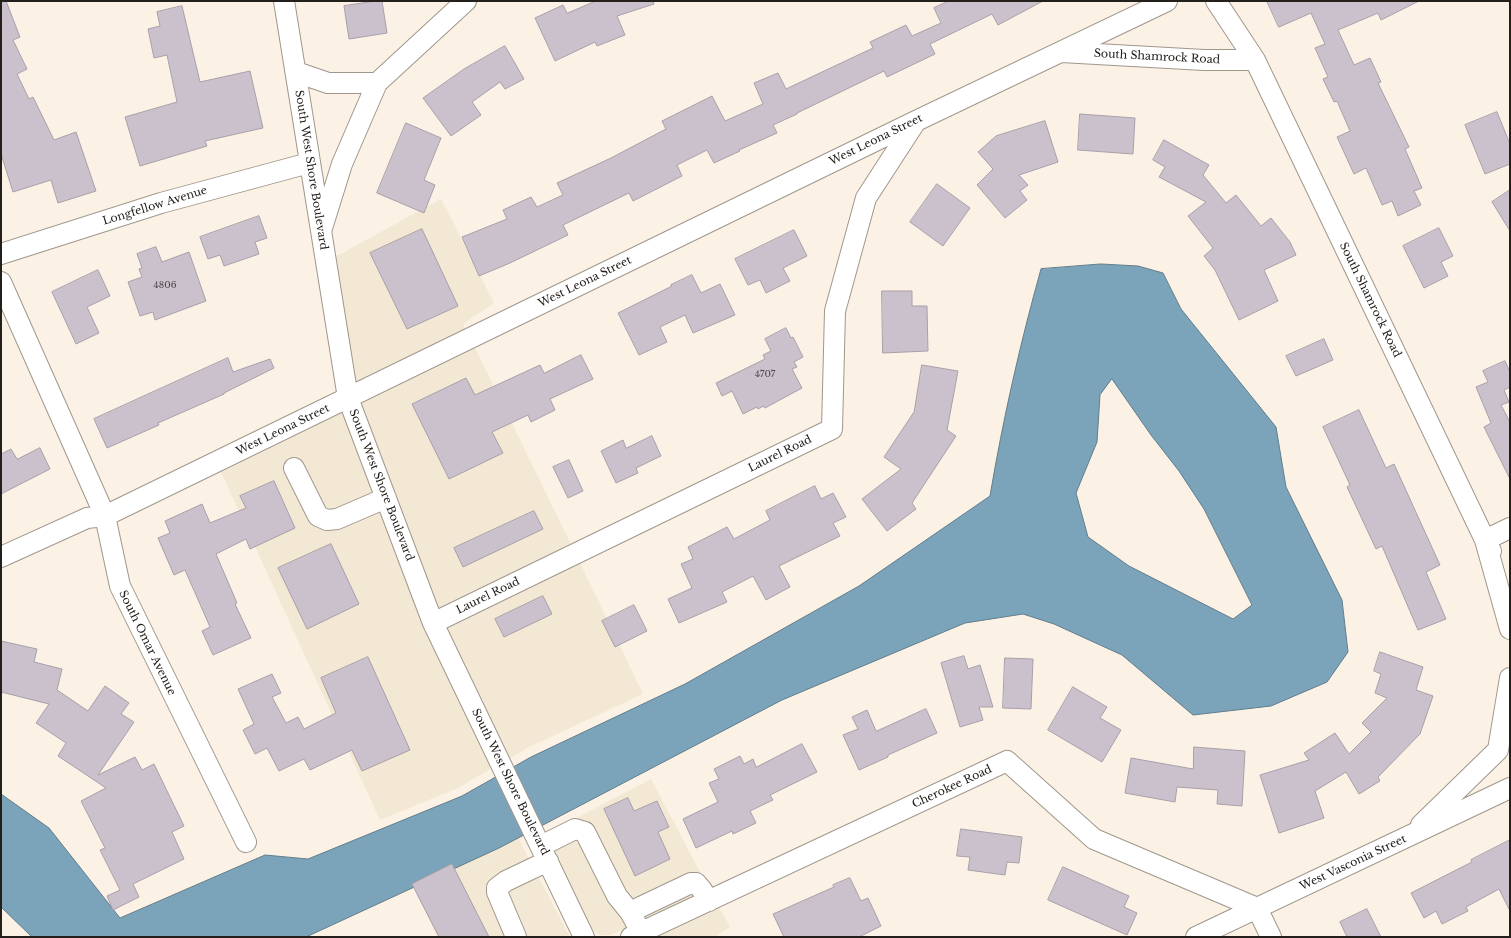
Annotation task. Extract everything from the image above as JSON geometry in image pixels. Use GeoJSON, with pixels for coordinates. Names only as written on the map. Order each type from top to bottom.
{"type":"FeatureCollection","features":[{"type":"Feature","properties":{"kind":"street","name":"South West Shore Boulevard"},"geometry":{"type":"LineString","coordinates":[[284,1],[348,398],[433,623],[584,937]]}},
{"type":"Feature","properties":{"kind":"street"},"geometry":{"type":"LineString","coordinates":[[321,232],[342,164],[377,83],[466,1]]}},
{"type":"Feature","properties":{"kind":"street","name":"West Leona Street"},"geometry":{"type":"LineString","coordinates":[[1,557],[87,518],[105,516],[916,121],[1167,1]]}},
{"type":"Feature","properties":{"kind":"street","name":"South Shamrock Road"},"geometry":{"type":"LineString","coordinates":[[1216,1],[1255,60],[1510,590]]}},
{"type":"Feature","properties":{"kind":"street","name":"South Shamrock Road"},"geometry":{"type":"LineString","coordinates":[[1059,52],[1204,60],[1255,60]]}},
{"type":"Feature","properties":{"kind":"street"},"geometry":{"type":"LineString","coordinates":[[296,72],[328,83],[377,83]]}},
{"type":"Feature","properties":{"kind":"street","name":"Laurel Road"},"geometry":{"type":"LineString","coordinates":[[433,623],[832,429],[835,311],[866,198],[916,121]]}},
{"type":"Feature","properties":{"kind":"street","name":"Longfellow Avenue"},"geometry":{"type":"LineString","coordinates":[[1,254],[161,203],[309,163]]}},
{"type":"Feature","properties":{"kind":"street","name":"South Omar Avenue"},"geometry":{"type":"LineString","coordinates":[[1,282],[105,516],[120,586],[246,842]]}},
{"type":"Feature","properties":{"kind":"street"},"geometry":{"type":"LineString","coordinates":[[294,468],[318,516],[327,520],[337,519],[386,498]]}},
{"type":"Feature","properties":{"kind":"street"},"geometry":{"type":"LineString","coordinates":[[1485,540],[1510,528]]}},
{"type":"Feature","properties":{"kind":"street","name":"South Shamrock Road"},"geometry":{"type":"LineString","coordinates":[[1485,540],[1510,629]]}},
{"type":"Feature","properties":{"kind":"street"},"geometry":{"type":"LineString","coordinates":[[1410,836],[1498,750],[1510,678]]}},
{"type":"Feature","properties":{"kind":"street","name":"Cherokee Road"},"geometry":{"type":"LineString","coordinates":[[636,935],[1007,761],[1094,839],[1257,908]]}},
{"type":"Feature","properties":{"kind":"street","name":"West Vasconia Street"},"geometry":{"type":"LineString","coordinates":[[1196,937],[1510,788]]}},
{"type":"Feature","properties":{"kind":"street"},"geometry":{"type":"LineString","coordinates":[[516,937],[497,892],[497,888],[575,829],[585,832],[617,896],[630,912],[636,935]]}},
{"type":"Feature","properties":{"kind":"street"},"geometry":{"type":"LineString","coordinates":[[630,912],[691,883],[696,883],[709,901]]}},
{"type":"Feature","properties":{"kind":"street"},"geometry":{"type":"LineString","coordinates":[[669,893],[680,914]]}},
{"type":"Feature","properties":{"kind":"street"},"geometry":{"type":"LineString","coordinates":[[1257,908],[1271,937]]}},
{"type":"Feature","properties":{"kind":"shaded area"},"geometry":{"type":"Polygon","coordinates":[[[441,199],[494,303],[463,324],[465,329],[356,382],[335,257],[441,199]]]}},
{"type":"Feature","properties":{"kind":"shaded area"},"geometry":{"type":"Polygon","coordinates":[[[475,348],[571,544],[438,609],[361,404],[475,348]]]}},
{"type":"Feature","properties":{"kind":"shaded area"},"geometry":{"type":"Polygon","coordinates":[[[344,412],[420,618],[492,768],[458,788],[380,820],[221,472],[344,412]]]}},
{"type":"Feature","properties":{"kind":"shaded area"},"geometry":{"type":"Polygon","coordinates":[[[580,563],[643,694],[527,748],[509,759],[446,629],[580,563]]]}},
{"type":"Feature","properties":{"kind":"shaded area"},"geometry":{"type":"Polygon","coordinates":[[[651,779],[709,889],[611,935],[600,935],[591,928],[546,834],[651,779]]]}},
{"type":"Feature","properties":{"kind":"shaded area"},"geometry":{"type":"Polygon","coordinates":[[[516,834],[570,937],[438,937],[411,883],[516,834]]]}},
{"type":"Feature","properties":{"kind":"shaded area"},"geometry":{"type":"Polygon","coordinates":[[[719,907],[730,927],[715,937],[656,937],[719,907]]]}},
{"type":"Feature","properties":{"kind":"water"},"geometry":{"type":"Polygon","coordinates":[[[1101,264],[1138,266],[1163,273],[1181,309],[1276,427],[1286,487],[1342,600],[1348,652],[1327,682],[1271,706],[1193,715],[1122,655],[1054,624],[1023,614],[965,623],[782,700],[499,848],[306,937],[32,937],[1,907],[1,794],[49,828],[120,918],[265,855],[308,859],[462,796],[531,757],[685,684],[859,586],[990,496],[1012,382],[1041,269],[1101,264]],[[1112,379],[1100,395],[1097,442],[1076,493],[1088,537],[1129,566],[1233,619],[1252,605],[1204,509],[1179,471],[1151,435],[1112,379]]]}},
{"type":"Feature","properties":{"kind":"building"},"geometry":{"type":"Polygon","coordinates":[[[1,1],[6,1],[20,37],[13,40],[27,69],[17,74],[29,99],[33,97],[54,140],[76,132],[96,191],[58,203],[51,180],[13,192],[1,154],[1,1]]]}},
{"type":"Feature","properties":{"kind":"building"},"geometry":{"type":"Polygon","coordinates":[[[382,1],[387,33],[349,39],[344,6],[382,1]]]}},
{"type":"Feature","properties":{"kind":"building"},"geometry":{"type":"Polygon","coordinates":[[[596,1],[653,1],[654,4],[617,16],[625,35],[597,46],[595,42],[555,61],[535,18],[563,5],[567,13],[596,1]]]}},
{"type":"Feature","properties":{"kind":"building"},"geometry":{"type":"Polygon","coordinates":[[[949,1],[1043,1],[998,25],[992,14],[930,44],[935,54],[887,77],[884,71],[797,113],[773,125],[777,133],[714,163],[707,150],[677,165],[682,176],[633,201],[629,193],[563,225],[568,235],[479,276],[462,237],[507,219],[503,210],[531,197],[537,207],[563,195],[557,183],[611,158],[666,129],[662,121],[712,96],[725,121],[763,104],[754,83],[778,73],[786,89],[873,48],[870,42],[906,25],[912,36],[941,23],[934,8],[949,1]]]}},
{"type":"Feature","properties":{"kind":"building"},"geometry":{"type":"Polygon","coordinates":[[[1267,1],[1419,1],[1381,20],[1378,13],[1338,30],[1354,65],[1370,58],[1381,82],[1378,83],[1409,147],[1405,149],[1422,188],[1414,191],[1421,205],[1398,216],[1392,201],[1382,205],[1366,168],[1354,174],[1337,137],[1350,131],[1337,101],[1334,102],[1323,79],[1328,77],[1315,48],[1325,44],[1311,13],[1279,27],[1267,1]]]}},
{"type":"Feature","properties":{"kind":"building"},"geometry":{"type":"Polygon","coordinates":[[[182,6],[200,82],[250,71],[263,128],[205,141],[207,146],[140,166],[125,117],[177,102],[167,55],[154,58],[148,29],[160,26],[157,12],[182,6]]]}},
{"type":"Feature","properties":{"kind":"building"},"geometry":{"type":"Polygon","coordinates":[[[505,46],[524,79],[505,89],[500,82],[472,102],[481,115],[451,136],[423,98],[464,69],[505,46]]]}},
{"type":"Feature","properties":{"kind":"building"},"geometry":{"type":"Polygon","coordinates":[[[1497,112],[1510,144],[1510,164],[1485,174],[1465,125],[1497,112]]]}},
{"type":"Feature","properties":{"kind":"building"},"geometry":{"type":"Polygon","coordinates":[[[1080,114],[1135,118],[1133,154],[1078,150],[1080,114]]]}},
{"type":"Feature","properties":{"kind":"building"},"geometry":{"type":"Polygon","coordinates":[[[1045,121],[1058,162],[1019,175],[1028,185],[1020,191],[1027,200],[1005,218],[977,185],[993,169],[978,152],[996,136],[1045,121]]]}},
{"type":"Feature","properties":{"kind":"building"},"geometry":{"type":"Polygon","coordinates":[[[406,123],[441,138],[424,180],[435,185],[424,213],[377,193],[406,123]]]}},
{"type":"Feature","properties":{"kind":"building"},"geometry":{"type":"Polygon","coordinates":[[[1164,140],[1209,165],[1203,175],[1226,203],[1236,195],[1261,226],[1271,218],[1290,242],[1296,255],[1264,270],[1278,301],[1239,320],[1215,270],[1204,256],[1213,248],[1188,216],[1206,202],[1159,177],[1165,167],[1153,160],[1164,140]]]}},
{"type":"Feature","properties":{"kind":"building"},"geometry":{"type":"Polygon","coordinates":[[[937,184],[970,208],[943,246],[910,222],[937,184]]]}},
{"type":"Feature","properties":{"kind":"building"},"geometry":{"type":"Polygon","coordinates":[[[1510,190],[1510,231],[1492,202],[1510,190]]]}},
{"type":"Feature","properties":{"kind":"building"},"geometry":{"type":"Polygon","coordinates":[[[259,216],[267,238],[255,242],[259,254],[224,266],[220,255],[208,259],[200,237],[259,216]]]}},
{"type":"Feature","properties":{"kind":"building"},"geometry":{"type":"Polygon","coordinates":[[[1439,228],[1453,256],[1441,262],[1448,276],[1424,288],[1403,246],[1439,228]]]}},
{"type":"Feature","properties":{"kind":"building"},"geometry":{"type":"Polygon","coordinates":[[[422,229],[458,306],[407,329],[370,253],[422,229]]]}},
{"type":"Feature","properties":{"kind":"building"},"geometry":{"type":"Polygon","coordinates":[[[794,230],[807,256],[783,268],[790,281],[766,293],[760,280],[748,285],[735,259],[794,230]]]}},
{"type":"Feature","properties":{"kind":"building"},"geometry":{"type":"Polygon","coordinates":[[[156,247],[162,262],[189,252],[206,301],[155,320],[153,312],[140,316],[128,282],[142,277],[139,269],[142,268],[137,254],[156,247]]]}},
{"type":"Feature","properties":{"kind":"building"},"geometry":{"type":"Polygon","coordinates":[[[98,270],[110,296],[87,307],[99,333],[76,344],[52,292],[98,270]]]}},
{"type":"Feature","properties":{"kind":"building"},"geometry":{"type":"Polygon","coordinates":[[[692,275],[701,293],[720,284],[735,315],[693,333],[685,315],[660,327],[667,342],[639,355],[618,313],[692,275]]]}},
{"type":"Feature","properties":{"kind":"building"},"geometry":{"type":"Polygon","coordinates":[[[882,291],[912,291],[912,306],[927,306],[928,351],[883,353],[882,291]]]}},
{"type":"Feature","properties":{"kind":"building"},"geometry":{"type":"Polygon","coordinates":[[[786,328],[791,338],[793,337],[803,357],[794,362],[797,367],[792,369],[802,388],[765,408],[764,406],[758,409],[757,407],[743,414],[732,391],[722,396],[716,383],[765,359],[763,355],[771,351],[765,339],[786,328]]]}},
{"type":"Feature","properties":{"kind":"building"},"geometry":{"type":"Polygon","coordinates":[[[1324,339],[1333,360],[1296,376],[1286,356],[1324,339]]]}},
{"type":"Feature","properties":{"kind":"building"},"geometry":{"type":"Polygon","coordinates":[[[581,355],[593,379],[550,399],[555,410],[531,422],[528,415],[492,432],[503,453],[449,479],[412,404],[466,378],[475,395],[540,365],[544,373],[581,355]]]}},
{"type":"Feature","properties":{"kind":"building"},"geometry":{"type":"Polygon","coordinates":[[[228,358],[233,372],[270,359],[274,368],[224,394],[158,423],[159,425],[107,448],[94,419],[228,358]]]}},
{"type":"Feature","properties":{"kind":"building"},"geometry":{"type":"Polygon","coordinates":[[[1505,361],[1510,372],[1510,387],[1504,390],[1509,402],[1501,405],[1510,422],[1510,479],[1484,427],[1491,423],[1476,387],[1488,382],[1483,371],[1505,361]]]}},
{"type":"Feature","properties":{"kind":"building"},"geometry":{"type":"Polygon","coordinates":[[[922,365],[958,371],[947,430],[956,436],[912,503],[916,509],[887,531],[862,499],[901,469],[884,457],[914,412],[922,365]]]}},
{"type":"Feature","properties":{"kind":"building"},"geometry":{"type":"Polygon","coordinates":[[[1359,410],[1386,468],[1394,464],[1440,565],[1426,572],[1446,619],[1418,630],[1382,546],[1376,549],[1347,487],[1350,485],[1323,427],[1359,410]]]}},
{"type":"Feature","properties":{"kind":"building"},"geometry":{"type":"Polygon","coordinates":[[[652,436],[661,456],[636,468],[638,473],[616,483],[601,451],[623,440],[626,448],[652,436]]]}},
{"type":"Feature","properties":{"kind":"building"},"geometry":{"type":"Polygon","coordinates":[[[40,448],[50,469],[1,494],[1,454],[11,449],[17,459],[40,448]]]}},
{"type":"Feature","properties":{"kind":"building"},"geometry":{"type":"Polygon","coordinates":[[[569,460],[583,491],[568,498],[553,467],[569,460]]]}},
{"type":"Feature","properties":{"kind":"building"},"geometry":{"type":"Polygon","coordinates":[[[274,481],[295,528],[250,549],[246,539],[216,554],[237,603],[235,604],[251,638],[213,655],[202,631],[210,627],[185,570],[174,575],[158,538],[170,533],[165,521],[202,504],[210,523],[246,508],[240,496],[274,481]]]}},
{"type":"Feature","properties":{"kind":"building"},"geometry":{"type":"Polygon","coordinates":[[[815,486],[821,499],[833,493],[846,517],[833,523],[840,536],[779,566],[790,587],[766,600],[753,576],[722,592],[727,602],[679,623],[668,599],[692,588],[681,564],[693,559],[688,547],[727,527],[734,539],[770,520],[766,511],[815,486]]]}},
{"type":"Feature","properties":{"kind":"building"},"geometry":{"type":"Polygon","coordinates":[[[534,511],[543,529],[463,567],[454,548],[534,511]]]}},
{"type":"Feature","properties":{"kind":"building"},"geometry":{"type":"Polygon","coordinates":[[[331,544],[359,604],[307,629],[278,568],[331,544]]]}},
{"type":"Feature","properties":{"kind":"building"},"geometry":{"type":"Polygon","coordinates":[[[543,596],[552,614],[504,637],[495,619],[543,596]]]}},
{"type":"Feature","properties":{"kind":"building"},"geometry":{"type":"Polygon","coordinates":[[[634,605],[647,631],[615,647],[602,621],[634,605]]]}},
{"type":"Feature","properties":{"kind":"building"},"geometry":{"type":"Polygon","coordinates":[[[1,641],[37,649],[34,662],[62,669],[57,690],[88,711],[105,686],[129,703],[121,714],[134,722],[98,775],[135,757],[142,770],[154,764],[184,826],[172,832],[184,859],[133,884],[139,897],[113,910],[107,896],[120,890],[100,850],[105,848],[81,801],[106,788],[58,756],[66,743],[36,723],[49,704],[1,692],[1,641]]]}},
{"type":"Feature","properties":{"kind":"building"},"geometry":{"type":"Polygon","coordinates":[[[1380,652],[1423,667],[1416,690],[1433,696],[1420,734],[1378,777],[1380,781],[1359,794],[1346,772],[1315,791],[1324,818],[1279,833],[1260,775],[1309,760],[1304,753],[1335,733],[1349,754],[1371,732],[1362,723],[1387,698],[1375,693],[1381,674],[1374,671],[1380,652]]]}},
{"type":"Feature","properties":{"kind":"building"},"geometry":{"type":"Polygon","coordinates":[[[964,656],[968,669],[980,665],[993,707],[979,707],[983,720],[960,727],[941,663],[964,656]]]}},
{"type":"Feature","properties":{"kind":"building"},"geometry":{"type":"Polygon","coordinates":[[[368,657],[410,750],[362,771],[352,750],[310,770],[304,759],[279,771],[267,748],[255,754],[243,730],[254,724],[238,689],[272,674],[281,693],[272,697],[286,723],[298,717],[304,729],[336,713],[321,678],[368,657]]]}},
{"type":"Feature","properties":{"kind":"building"},"geometry":{"type":"Polygon","coordinates":[[[1005,658],[1033,659],[1031,709],[1003,708],[1005,658]]]}},
{"type":"Feature","properties":{"kind":"building"},"geometry":{"type":"Polygon","coordinates":[[[1073,687],[1107,707],[1100,718],[1121,730],[1102,762],[1048,730],[1073,687]]]}},
{"type":"Feature","properties":{"kind":"building"},"geometry":{"type":"Polygon","coordinates":[[[926,709],[937,733],[859,770],[843,735],[858,729],[852,717],[867,710],[876,731],[926,709]]]}},
{"type":"Feature","properties":{"kind":"building"},"geometry":{"type":"Polygon","coordinates":[[[802,744],[817,772],[770,795],[773,800],[750,811],[756,823],[733,834],[732,831],[696,848],[683,819],[718,802],[709,783],[719,779],[714,769],[740,756],[744,764],[753,759],[756,767],[802,744]]]}},
{"type":"Feature","properties":{"kind":"building"},"geometry":{"type":"Polygon","coordinates":[[[1194,747],[1245,751],[1242,806],[1217,804],[1218,790],[1177,787],[1175,802],[1125,793],[1131,758],[1193,769],[1194,747]]]}},
{"type":"Feature","properties":{"kind":"building"},"geometry":{"type":"Polygon","coordinates":[[[628,798],[634,811],[657,801],[669,827],[658,832],[670,859],[635,876],[604,809],[628,798]]]}},
{"type":"Feature","properties":{"kind":"building"},"geometry":{"type":"Polygon","coordinates":[[[961,829],[1022,837],[1019,863],[1007,862],[1005,875],[968,870],[970,857],[957,856],[961,829]]]}},
{"type":"Feature","properties":{"kind":"building"},"geometry":{"type":"Polygon","coordinates":[[[1510,840],[1510,911],[1499,889],[1466,907],[1468,911],[1442,924],[1436,911],[1424,918],[1411,893],[1472,862],[1471,860],[1510,840]]]}},
{"type":"Feature","properties":{"kind":"building"},"geometry":{"type":"Polygon","coordinates":[[[452,864],[489,937],[439,937],[412,884],[452,864]]]}},
{"type":"Feature","properties":{"kind":"building"},"geometry":{"type":"Polygon","coordinates":[[[1063,867],[1129,896],[1124,907],[1137,913],[1127,935],[1048,900],[1063,867]]]}},
{"type":"Feature","properties":{"kind":"building"},"geometry":{"type":"Polygon","coordinates":[[[850,878],[861,901],[868,898],[881,926],[859,937],[784,937],[773,914],[834,887],[833,885],[850,878]]]}},
{"type":"Feature","properties":{"kind":"building"},"geometry":{"type":"Polygon","coordinates":[[[1367,909],[1381,937],[1347,937],[1340,922],[1367,909]]]}}]}
